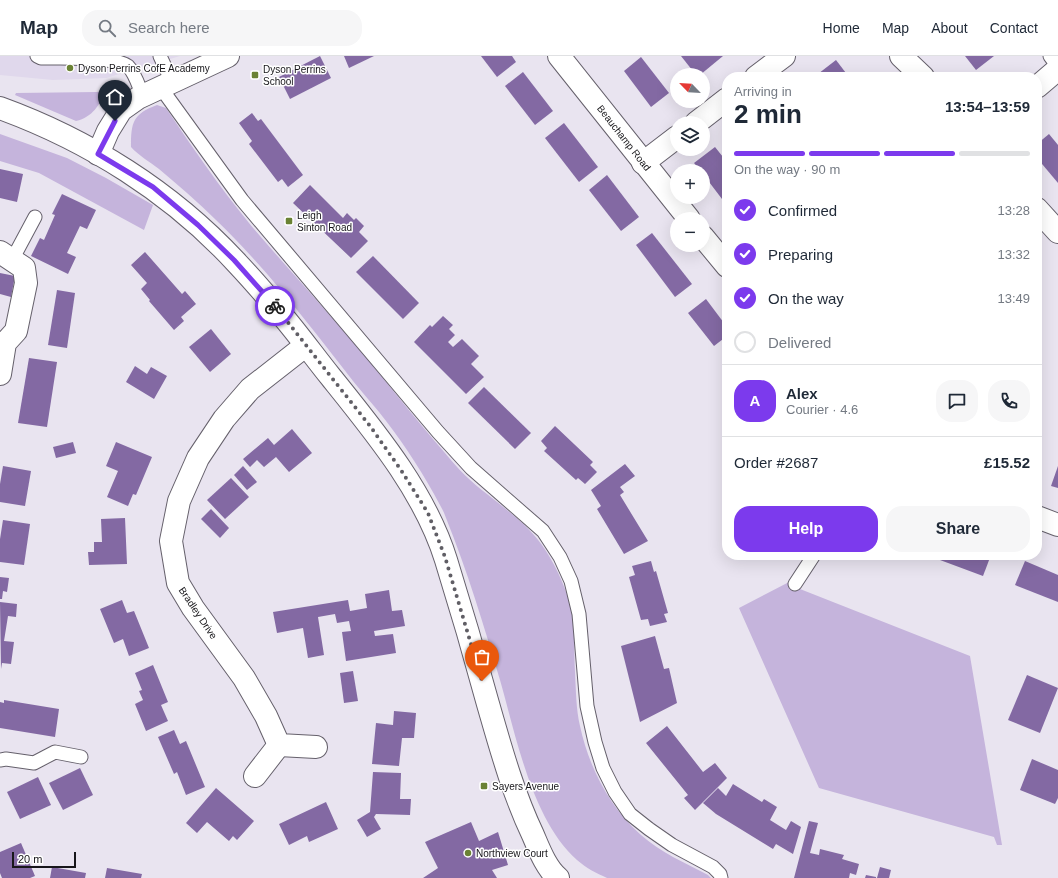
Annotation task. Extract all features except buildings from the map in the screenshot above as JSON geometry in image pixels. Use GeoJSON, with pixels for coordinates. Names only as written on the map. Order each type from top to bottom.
{"type":"FeatureCollection","features":[{"type":"Feature","properties":{"kind":"street"},"geometry":{"type":"LineString","coordinates":[[98,154],[108,132],[121,110],[159,89],[228,56]]}},
{"type":"Feature","properties":{"kind":"street","name":"Beauchamp Road"},"geometry":{"type":"LineString","coordinates":[[559,56],[683,212]]}},
{"type":"Feature","properties":{"kind":"street"},"geometry":{"type":"LineString","coordinates":[[763,72],[784,56]]}},
{"type":"Feature","properties":{"kind":"street"},"geometry":{"type":"LineString","coordinates":[[901,56],[918,72]]}},
{"type":"Feature","properties":{"kind":"street"},"geometry":{"type":"LineString","coordinates":[[1042,82],[1058,68]]}},
{"type":"Feature","properties":{"kind":"street"},"geometry":{"type":"LineString","coordinates":[[705,116],[722,103]]}},
{"type":"Feature","properties":{"kind":"street"},"geometry":{"type":"LineString","coordinates":[[0,108],[62,134],[98,154],[153,187],[198,225],[239,266],[281,313],[305,346],[370,426],[401,470],[428,513],[445,557],[507,768],[521,810],[539,849],[554,876]]}},
{"type":"Feature","properties":{"kind":"street"},"geometry":{"type":"LineString","coordinates":[[643,163],[670,142]]}},
{"type":"Feature","properties":{"kind":"street"},"geometry":{"type":"LineString","coordinates":[[1042,214],[1058,232]]}},
{"type":"Feature","properties":{"kind":"street"},"geometry":{"type":"LineString","coordinates":[[710,245],[722,260]]}},
{"type":"Feature","properties":{"kind":"street"},"geometry":{"type":"LineString","coordinates":[[0,374],[5,343],[16,331],[26,283],[24,268],[6,256]]}},
{"type":"Feature","properties":{"kind":"street","name":"Bradley Drive"},"geometry":{"type":"LineString","coordinates":[[279,745],[266,716],[244,678],[193,608],[178,583],[171,541],[179,501],[182,494],[198,458],[224,419],[250,389],[305,346]]}},
{"type":"Feature","properties":{"kind":"street"},"geometry":{"type":"LineString","coordinates":[[1042,519],[1058,525]]}},
{"type":"Feature","properties":{"kind":"street"},"geometry":{"type":"LineString","coordinates":[[255,776],[279,745],[316,747]]}},
{"type":"Feature","properties":{"kind":"lane"},"geometry":{"type":"LineString","coordinates":[[37,56],[41,58],[110,58],[123,62],[159,89],[242,200],[438,432],[471,468],[543,531],[560,557],[571,581],[579,614],[584,678],[594,742],[603,768],[615,792],[630,814],[672,845],[713,867],[720,874],[721,878]]}},
{"type":"Feature","properties":{"kind":"lane"},"geometry":{"type":"LineString","coordinates":[[159,89],[160,56]]}},
{"type":"Feature","properties":{"kind":"lane"},"geometry":{"type":"LineString","coordinates":[[1050,56],[1058,68]]}},
{"type":"Feature","properties":{"kind":"lane"},"geometry":{"type":"LineString","coordinates":[[6,256],[35,217]]}},
{"type":"Feature","properties":{"kind":"lane"},"geometry":{"type":"LineString","coordinates":[[795,584],[811,560]]}},
{"type":"Feature","properties":{"kind":"lane"},"geometry":{"type":"LineString","coordinates":[[0,760],[6,759],[34,763],[55,752],[80,757]]}},
{"type":"Feature","properties":{"kind":"shaded area","name":"Dyson Perrins CofE Academy"},"geometry":{"type":"Polygon","coordinates":[[[0,56],[180,56],[106,78],[53,80],[0,75],[0,56]]]}},
{"type":"Feature","properties":{"kind":"shaded area"},"geometry":{"type":"Polygon","coordinates":[[[107,90],[95,110],[87,117],[76,121],[15,95],[16,93],[97,92],[107,90]]]}},
{"type":"Feature","properties":{"kind":"shaded area"},"geometry":{"type":"Polygon","coordinates":[[[157,105],[166,108],[206,166],[249,223],[358,348],[454,464],[475,485],[519,520],[540,542],[558,573],[570,606],[574,628],[576,693],[579,720],[589,756],[602,785],[619,812],[648,841],[664,852],[711,878],[607,878],[580,863],[561,843],[548,823],[528,776],[475,598],[445,515],[421,472],[394,431],[304,318],[253,258],[181,187],[131,147],[132,131],[135,120],[143,112],[157,105]]]}},
{"type":"Feature","properties":{"kind":"shaded area"},"geometry":{"type":"Polygon","coordinates":[[[0,134],[67,158],[153,205],[144,230],[39,173],[0,161],[0,134]]]}},
{"type":"Feature","properties":{"kind":"shaded area"},"geometry":{"type":"Polygon","coordinates":[[[791,581],[800,589],[970,656],[1002,845],[997,845],[994,837],[819,788],[739,608],[791,581]]]}},
{"type":"Feature","properties":{"kind":"way so far"},"geometry":{"type":"LineString","coordinates":[[275,306],[305,346],[370,426],[401,470],[428,513],[445,557],[482,681]]}},
{"type":"Feature","properties":{"kind":"place","name":"Dyson Perrins CofE Academy"},"geometry":{"type":"Point","coordinates":[70,68]}},
{"type":"Feature","properties":{"kind":"place","name":"Dyson Perrins School"},"geometry":{"type":"Point","coordinates":[255,75]}},
{"type":"Feature","properties":{"kind":"place","name":"Leigh Sinton Road"},"geometry":{"type":"Point","coordinates":[289,221]}},
{"type":"Feature","properties":{"kind":"place","name":"Sayers Avenue"},"geometry":{"type":"Point","coordinates":[484,786]}},
{"type":"Feature","properties":{"kind":"place","name":"Northview Court"},"geometry":{"type":"Point","coordinates":[468,853]}},
{"type":"Feature","properties":{"kind":"route"},"geometry":{"type":"LineString","coordinates":[[115,121],[98,154],[153,187],[198,225],[234,260],[275,306]]}}]}
